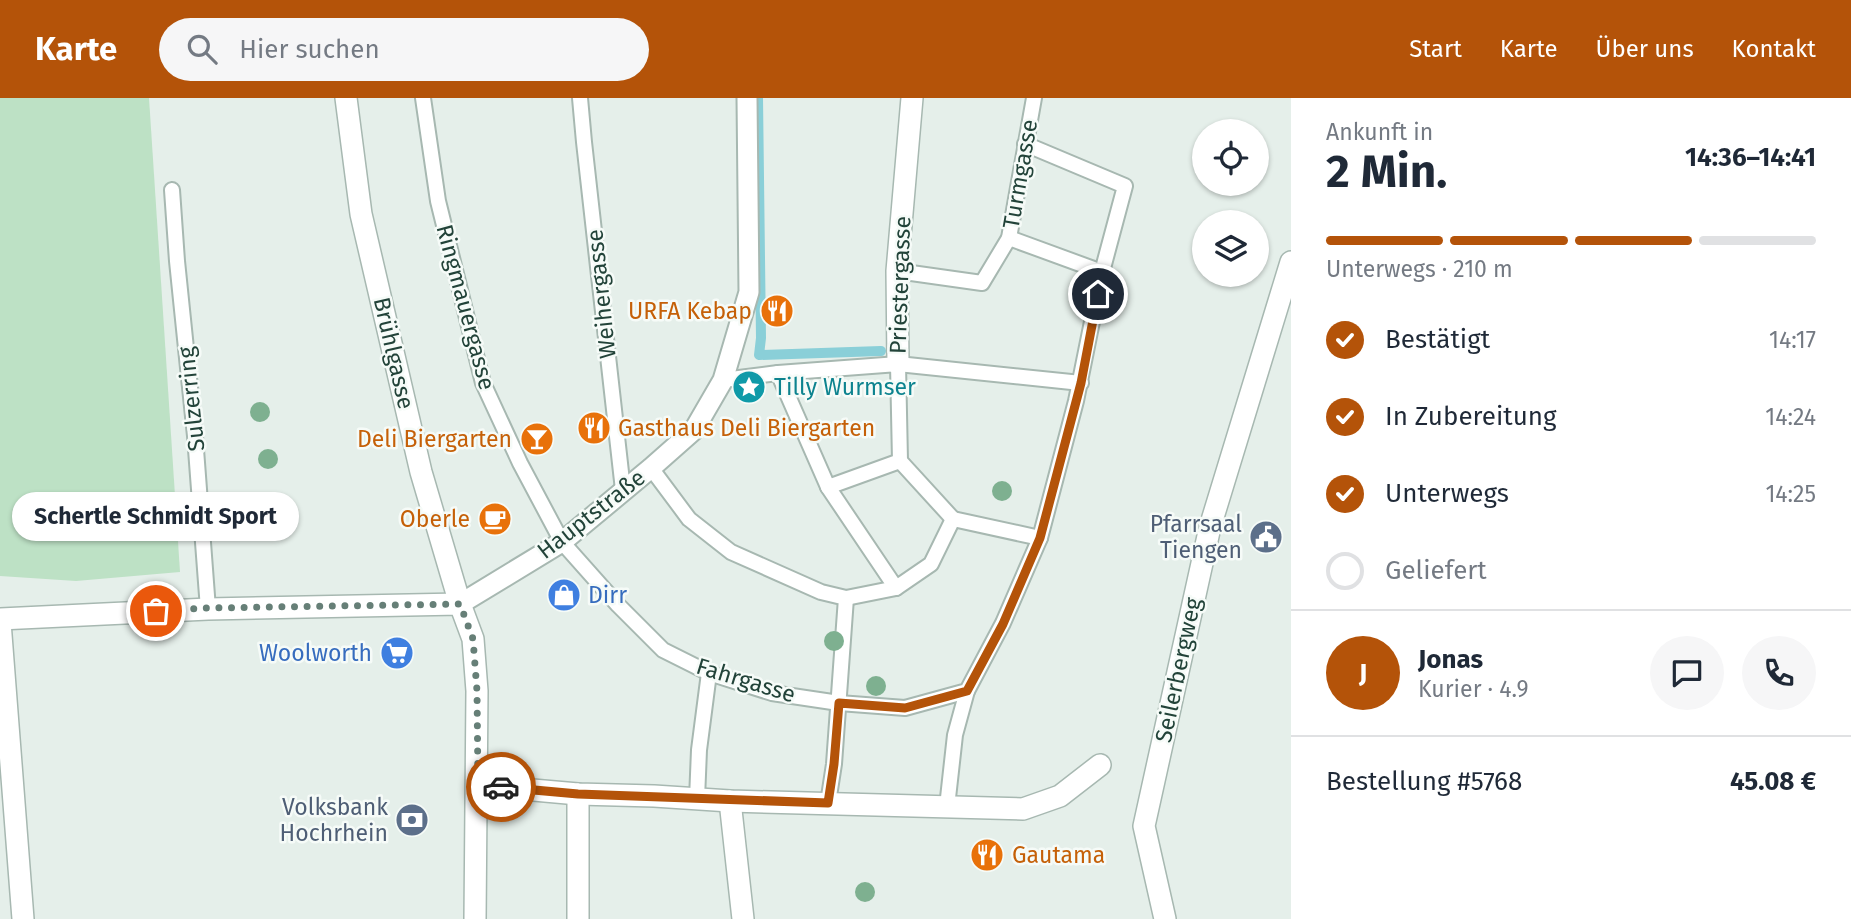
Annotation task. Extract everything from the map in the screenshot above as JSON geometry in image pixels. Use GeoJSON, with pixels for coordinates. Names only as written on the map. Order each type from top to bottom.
{"type":"FeatureCollection","features":[{"type":"Feature","properties":{"kind":"street","name":"Brühlgasse"},"geometry":{"type":"LineString","coordinates":[[346,98],[361,214],[421,472],[460,604]]}},
{"type":"Feature","properties":{"kind":"street","name":"Hauptstraße"},"geometry":{"type":"LineString","coordinates":[[460,604],[562,542],[651,468],[694,430],[723,380],[749,292],[747,98]]}},
{"type":"Feature","properties":{"kind":"street","name":"Priestergasse"},"geometry":{"type":"LineString","coordinates":[[898,364],[897,271],[912,98]]}},
{"type":"Feature","properties":{"kind":"street","name":"Seilerbergweg"},"geometry":{"type":"LineString","coordinates":[[1165,919],[1144,827],[1210,527],[1291,262]]}},
{"type":"Feature","properties":{"kind":"street"},"geometry":{"type":"LineString","coordinates":[[23,919],[0,620],[208,608],[460,604],[473,639],[477,691],[475,919]]}},
{"type":"Feature","properties":{"kind":"street"},"geometry":{"type":"LineString","coordinates":[[478,785],[578,794],[730,801],[1023,809],[1060,796],[1100,765]]}},
{"type":"Feature","properties":{"kind":"street"},"geometry":{"type":"LineString","coordinates":[[578,794],[578,919]]}},
{"type":"Feature","properties":{"kind":"street"},"geometry":{"type":"LineString","coordinates":[[730,801],[743,919]]}},
{"type":"Feature","properties":{"kind":"lane","name":"Ringmauergasse"},"geometry":{"type":"LineString","coordinates":[[423,98],[438,201],[483,383],[520,463],[562,542]]}},
{"type":"Feature","properties":{"kind":"lane","name":"Weihergasse"},"geometry":{"type":"LineString","coordinates":[[580,98],[623,490]]}},
{"type":"Feature","properties":{"kind":"lane","name":"Turmgasse"},"geometry":{"type":"LineString","coordinates":[[897,271],[982,284],[1010,238],[1034,98]]}},
{"type":"Feature","properties":{"kind":"lane"},"geometry":{"type":"LineString","coordinates":[[947,807],[955,735],[967,691],[1003,624],[1040,538],[1081,383],[1102,272],[1125,186],[1025,144]]}},
{"type":"Feature","properties":{"kind":"lane","name":"Sulzerring"},"geometry":{"type":"LineString","coordinates":[[172,190],[208,608]]}},
{"type":"Feature","properties":{"kind":"lane"},"geometry":{"type":"LineString","coordinates":[[1010,238],[1102,272]]}},
{"type":"Feature","properties":{"kind":"lane"},"geometry":{"type":"LineString","coordinates":[[723,380],[898,364],[1081,383]]}},
{"type":"Feature","properties":{"kind":"lane","name":"Priestergasse"},"geometry":{"type":"LineString","coordinates":[[898,364],[900,461]]}},
{"type":"Feature","properties":{"kind":"lane"},"geometry":{"type":"LineString","coordinates":[[778,373],[828,487],[896,588]]}},
{"type":"Feature","properties":{"kind":"lane"},"geometry":{"type":"LineString","coordinates":[[828,487],[900,461],[953,519],[1040,538]]}},
{"type":"Feature","properties":{"kind":"lane"},"geometry":{"type":"LineString","coordinates":[[651,468],[689,519],[731,552],[821,592],[846,598],[896,588],[931,564],[953,519]]}},
{"type":"Feature","properties":{"kind":"lane","name":"Fahrgasse"},"geometry":{"type":"LineString","coordinates":[[562,542],[618,605],[663,650],[709,673],[772,693],[839,703],[905,708],[967,691]]}},
{"type":"Feature","properties":{"kind":"lane"},"geometry":{"type":"LineString","coordinates":[[828,803],[834,764],[846,598]]}},
{"type":"Feature","properties":{"kind":"lane"},"geometry":{"type":"LineString","coordinates":[[697,799],[699,750],[709,673]]}},
{"type":"Feature","properties":{"kind":"green space"},"geometry":{"type":"Polygon","coordinates":[[[0,98],[149,98],[180,572],[76,581],[0,576],[0,98]]]}},
{"type":"Feature","properties":{"kind":"waterway"},"geometry":{"type":"LineString","coordinates":[[758,98],[759,355],[881,351]]}},
{"type":"Feature","properties":{"kind":"way so far"},"geometry":{"type":"LineString","coordinates":[[156,611],[460,604],[473,639],[477,691],[478,785],[501,787]]}},
{"type":"Feature","properties":{"kind":"place","name":"URFA Kebap"},"geometry":{"type":"Point","coordinates":[777,311]}},
{"type":"Feature","properties":{"kind":"place","name":"Tilly Wurmser"},"geometry":{"type":"Point","coordinates":[749,387]}},
{"type":"Feature","properties":{"kind":"place","name":"Gasthaus Deli Biergarten"},"geometry":{"type":"Point","coordinates":[594,428]}},
{"type":"Feature","properties":{"kind":"place","name":"Deli Biergarten"},"geometry":{"type":"Point","coordinates":[537,439]}},
{"type":"Feature","properties":{"kind":"place","name":"Oberle"},"geometry":{"type":"Point","coordinates":[495,519]}},
{"type":"Feature","properties":{"kind":"place","name":"Pfarrsaal Tiengen"},"geometry":{"type":"Point","coordinates":[1266,537]}},
{"type":"Feature","properties":{"kind":"place","name":"Dirr"},"geometry":{"type":"Point","coordinates":[564,595]}},
{"type":"Feature","properties":{"kind":"place","name":"Schertle Schmidt Sport"},"geometry":{"type":"Point","coordinates":[156,611]}},
{"type":"Feature","properties":{"kind":"place","name":"Woolworth"},"geometry":{"type":"Point","coordinates":[397,653]}},
{"type":"Feature","properties":{"kind":"place","name":"Volksbank Hochrhein"},"geometry":{"type":"Point","coordinates":[412,820]}},
{"type":"Feature","properties":{"kind":"place","name":"Gautama"},"geometry":{"type":"Point","coordinates":[987,855]}},
{"type":"Feature","properties":{"kind":"route"},"geometry":{"type":"LineString","coordinates":[[501,787],[578,794],[828,803],[839,703],[905,708],[967,691],[1003,624],[1040,538],[1081,383],[1098,294]]}}]}
